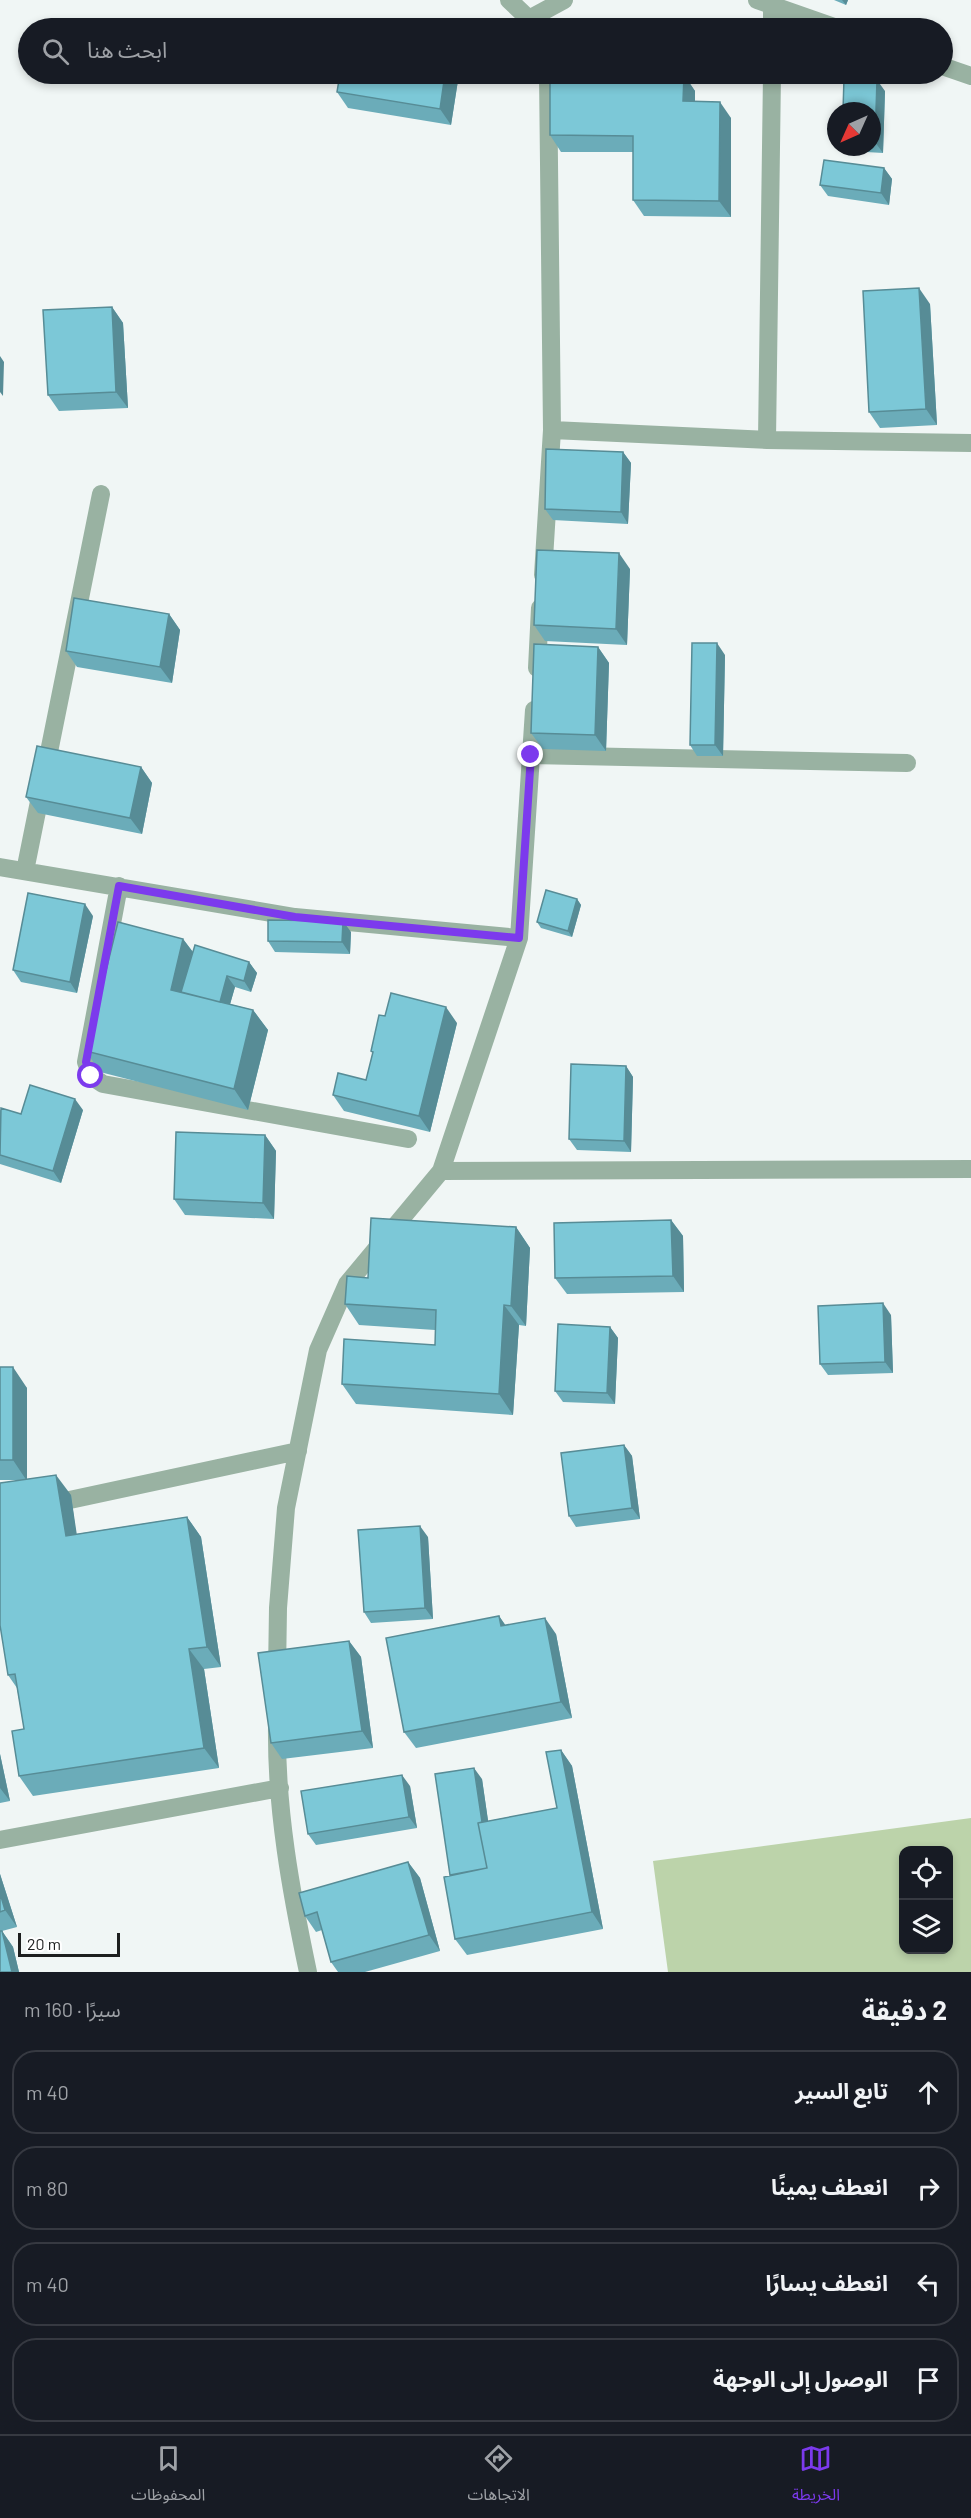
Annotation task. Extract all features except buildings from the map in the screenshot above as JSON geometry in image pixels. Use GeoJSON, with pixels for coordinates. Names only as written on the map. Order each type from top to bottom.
{"type":"FeatureCollection","features":[{"type":"Feature","properties":{"kind":"street"},"geometry":{"type":"LineString","coordinates":[[509,0],[526,18]]}},
{"type":"Feature","properties":{"kind":"street"},"geometry":{"type":"LineString","coordinates":[[539,18],[564,0]]}},
{"type":"Feature","properties":{"kind":"street"},"geometry":{"type":"LineString","coordinates":[[764,3],[769,18]]}},
{"type":"Feature","properties":{"kind":"street"},"geometry":{"type":"LineString","coordinates":[[764,3],[808,18]]}},
{"type":"Feature","properties":{"kind":"street"},"geometry":{"type":"LineString","coordinates":[[953,70],[971,76]]}},
{"type":"Feature","properties":{"kind":"street"},"geometry":{"type":"LineString","coordinates":[[277,1688],[278,1608],[286,1508],[318,1350],[347,1284],[441,1171],[519,938],[552,430],[548,84]]}},
{"type":"Feature","properties":{"kind":"street"},"geometry":{"type":"LineString","coordinates":[[767,440],[772,84]]}},
{"type":"Feature","properties":{"kind":"street"},"geometry":{"type":"LineString","coordinates":[[552,430],[767,440],[971,443]]}},
{"type":"Feature","properties":{"kind":"street"},"geometry":{"type":"LineString","coordinates":[[25,871],[101,494]]}},
{"type":"Feature","properties":{"kind":"street"},"geometry":{"type":"LineString","coordinates":[[531,755],[907,763]]}},
{"type":"Feature","properties":{"kind":"street"},"geometry":{"type":"LineString","coordinates":[[0,867],[295,917],[519,938]]}},
{"type":"Feature","properties":{"kind":"street"},"geometry":{"type":"LineString","coordinates":[[119,886],[86,1062],[91,1076],[103,1084],[408,1139]]}},
{"type":"Feature","properties":{"kind":"street"},"geometry":{"type":"LineString","coordinates":[[441,1171],[971,1169]]}},
{"type":"Feature","properties":{"kind":"street"},"geometry":{"type":"LineString","coordinates":[[0,1515],[298,1451]]}},
{"type":"Feature","properties":{"kind":"street"},"geometry":{"type":"LineString","coordinates":[[277,1711],[276,1757],[288,1872],[308,1972]]}},
{"type":"Feature","properties":{"kind":"street"},"geometry":{"type":"LineString","coordinates":[[0,1840],[280,1788]]}},
{"type":"Feature","properties":{"kind":"green space"},"geometry":{"type":"Polygon","coordinates":[[[971,1818],[971,1972],[668,1972],[653,1861],[971,1818]]]}},
{"type":"Feature","properties":{"kind":"route"},"geometry":{"type":"LineString","coordinates":[[91,1076],[86,1062],[119,886],[295,917],[519,938],[531,755]]}}]}
